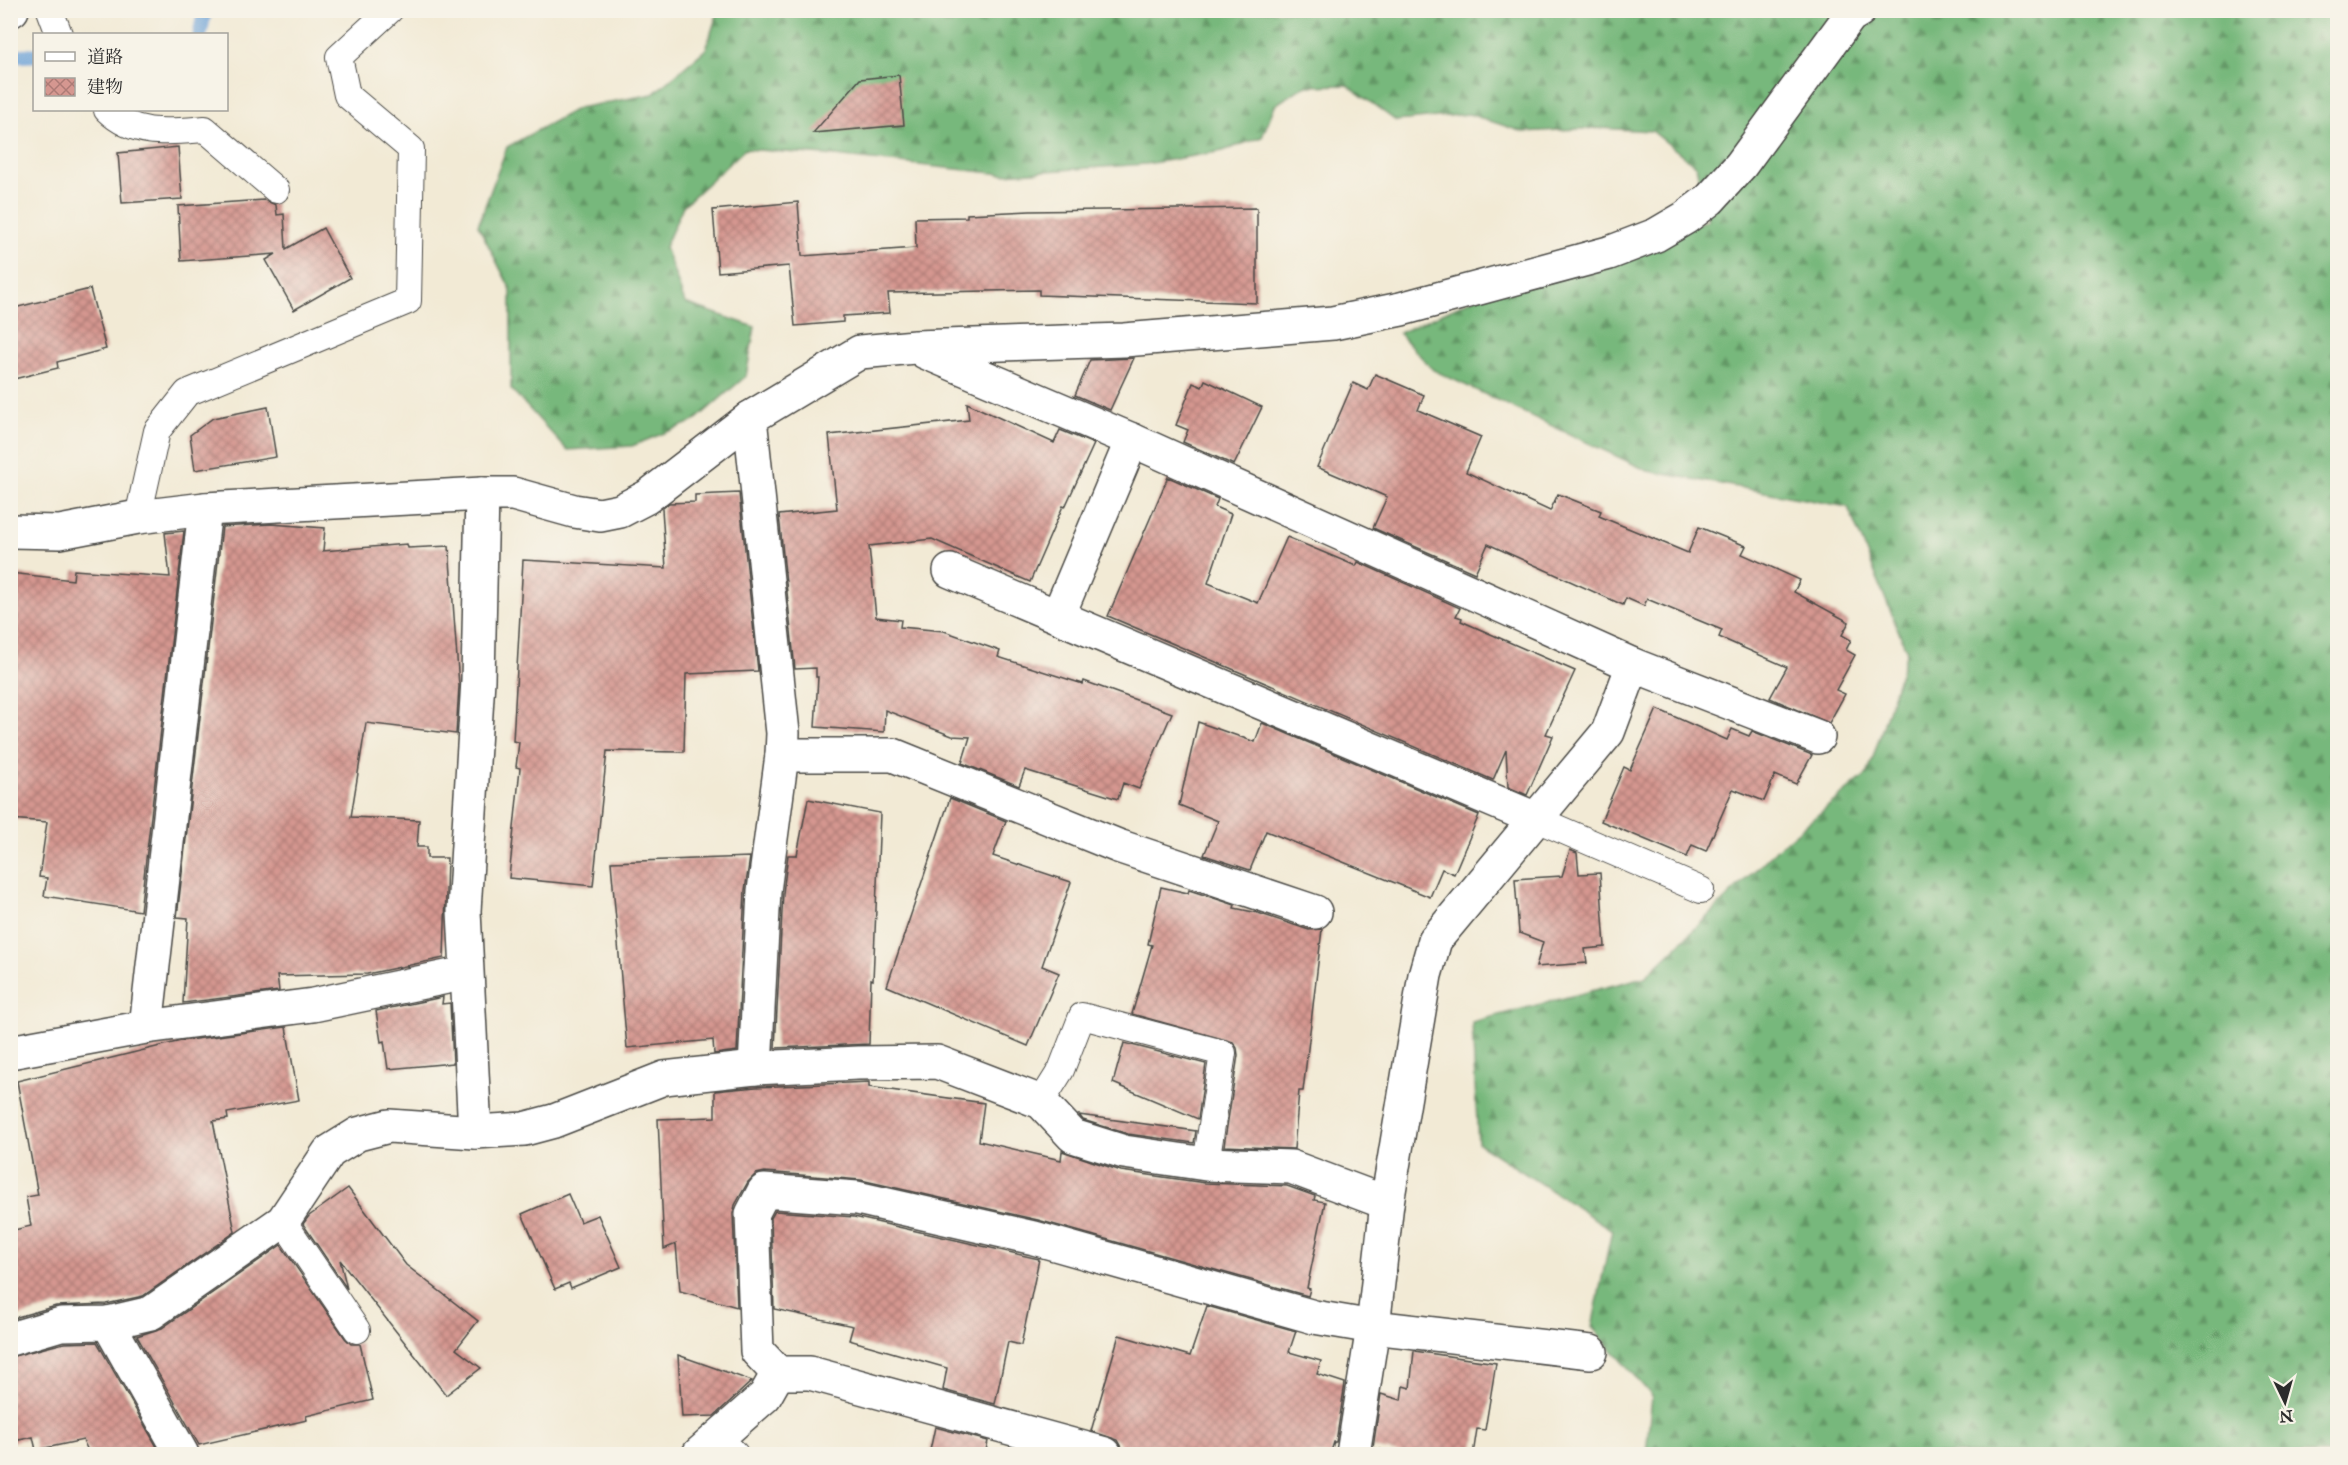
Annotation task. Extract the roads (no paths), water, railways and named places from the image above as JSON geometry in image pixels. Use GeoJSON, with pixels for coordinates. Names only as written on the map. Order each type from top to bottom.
{"type":"FeatureCollection","features":[{"type":"Feature","properties":{"kind":"street"},"geometry":{"type":"LineString","coordinates":[[10,531],[60,532],[138,517],[204,509],[482,494],[513,494],[573,511],[600,515],[620,511],[647,497],[750,418],[860,352],[915,347],[1124,340],[1333,323],[1401,309],[1608,253],[1656,235],[1685,218],[1710,199],[1741,165],[1850,16],[1860,10]]}},
{"type":"Feature","properties":{"kind":"street"},"geometry":{"type":"LineString","coordinates":[[915,347],[1132,440],[1633,665],[1818,737]]}},
{"type":"Feature","properties":{"kind":"street"},"geometry":{"type":"LineString","coordinates":[[750,418],[783,733],[764,891],[755,1068]]}},
{"type":"Feature","properties":{"kind":"street"},"geometry":{"type":"LineString","coordinates":[[1058,616],[1132,440]]}},
{"type":"Feature","properties":{"kind":"street"},"geometry":{"type":"LineString","coordinates":[[475,1132],[464,911],[478,680],[482,494]]}},
{"type":"Feature","properties":{"kind":"street"},"geometry":{"type":"LineString","coordinates":[[146,1027],[204,509]]}},
{"type":"Feature","properties":{"kind":"street"},"geometry":{"type":"LineString","coordinates":[[950,571],[1534,818]]}},
{"type":"Feature","properties":{"kind":"street"},"geometry":{"type":"LineString","coordinates":[[1353,1455],[1373,1327],[1387,1203],[1425,975],[1435,940],[1534,818],[1608,732],[1633,665]]}},
{"type":"Feature","properties":{"kind":"street"},"geometry":{"type":"LineString","coordinates":[[782,755],[893,755],[1118,846],[1315,912]]}},
{"type":"Feature","properties":{"kind":"street"},"geometry":{"type":"LineString","coordinates":[[10,1052],[146,1027],[313,1005],[466,973]]}},
{"type":"Feature","properties":{"kind":"street"},"geometry":{"type":"LineString","coordinates":[[10,1339],[61,1324],[108,1323],[152,1313],[283,1221],[329,1152],[358,1134],[389,1126],[475,1132],[524,1130],[554,1121],[664,1078],[755,1068],[937,1062],[1041,1102],[1073,1136],[1124,1152],[1206,1164],[1291,1167],[1387,1203]]}},
{"type":"Feature","properties":{"kind":"street"},"geometry":{"type":"LineString","coordinates":[[1105,1455],[810,1373],[778,1373],[757,1351],[752,1214],[764,1191],[868,1200],[1034,1238],[1314,1317],[1373,1327],[1591,1353]]}},
{"type":"Feature","properties":{"kind":"street"},"geometry":{"type":"LineString","coordinates":[[108,1323],[182,1455]]}},
{"type":"Feature","properties":{"kind":"street"},"geometry":{"type":"LineString","coordinates":[[718,1449],[765,1396],[778,1373]]}},
{"type":"Feature","properties":{"kind":"lane"},"geometry":{"type":"LineString","coordinates":[[50,10],[59,33]]}},
{"type":"Feature","properties":{"kind":"lane"},"geometry":{"type":"LineString","coordinates":[[138,517],[157,431],[187,393],[408,301],[411,149],[347,95],[339,57],[390,10]]}},
{"type":"Feature","properties":{"kind":"lane"},"geometry":{"type":"LineString","coordinates":[[108,111],[119,121],[158,132],[205,129],[276,190]]}},
{"type":"Feature","properties":{"kind":"lane"},"geometry":{"type":"LineString","coordinates":[[1534,818],[1701,890]]}},
{"type":"Feature","properties":{"kind":"lane"},"geometry":{"type":"LineString","coordinates":[[1041,1102],[1061,1070],[1082,1016],[1223,1053],[1206,1164]]}},
{"type":"Feature","properties":{"kind":"lane"},"geometry":{"type":"LineString","coordinates":[[283,1221],[357,1330]]}},
{"type":"Feature","properties":{"kind":"waterway"},"geometry":{"type":"LineString","coordinates":[[200,33],[205,10]]}},
{"type":"Feature","properties":{"kind":"waterway"},"geometry":{"type":"LineString","coordinates":[[10,56],[33,55]]}}]}
